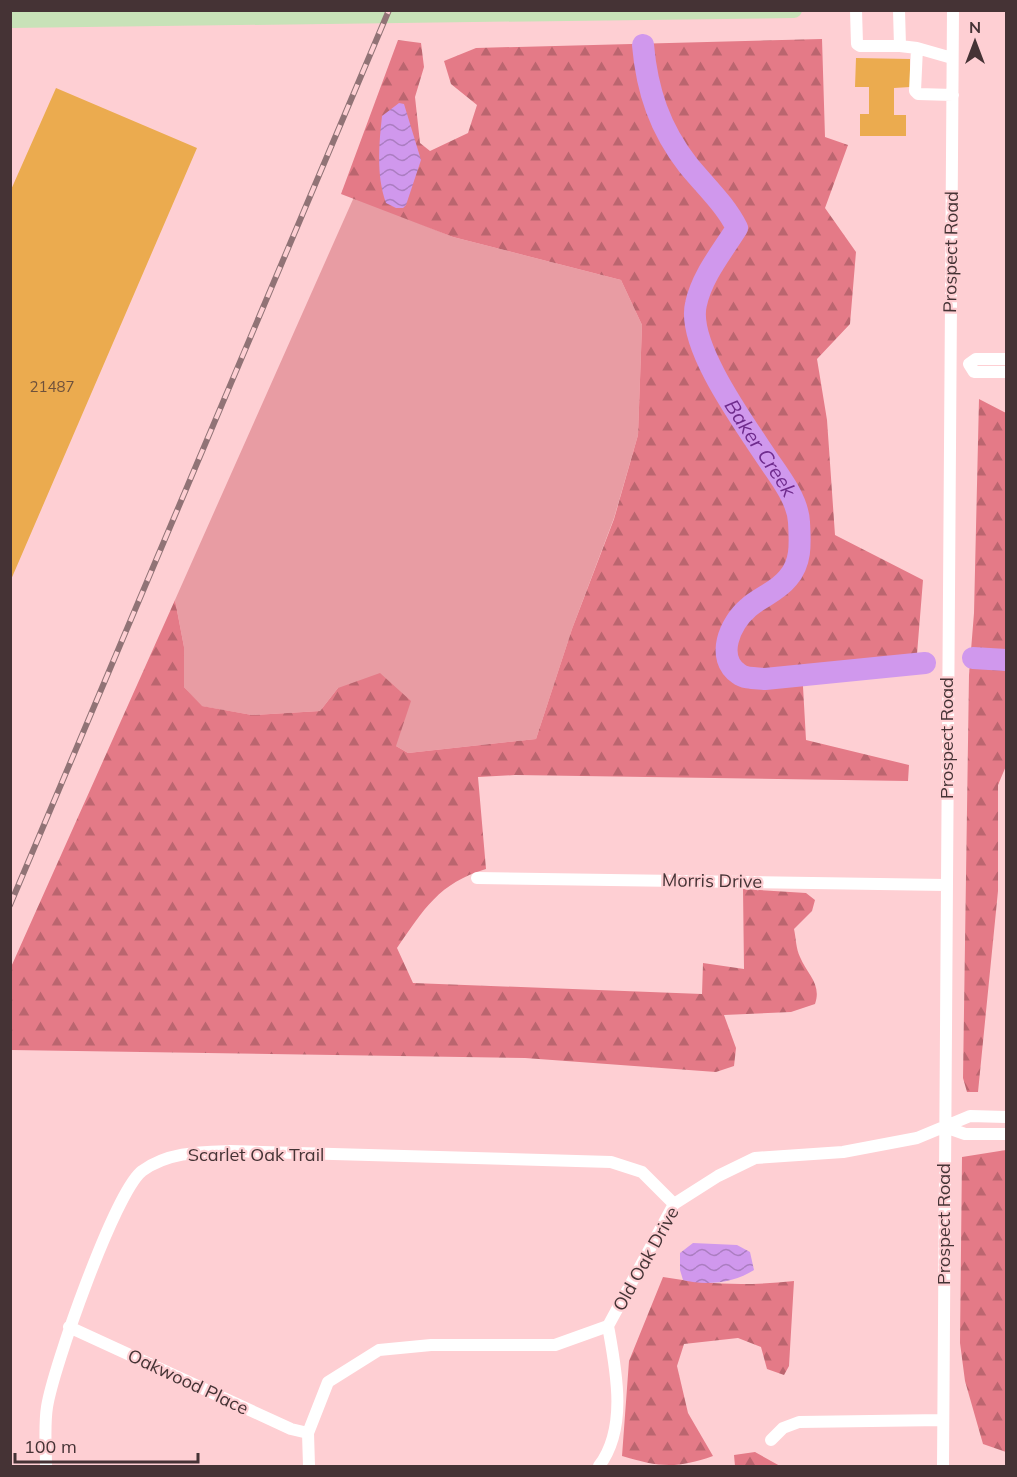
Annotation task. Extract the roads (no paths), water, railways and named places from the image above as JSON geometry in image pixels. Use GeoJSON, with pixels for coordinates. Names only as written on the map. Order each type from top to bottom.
{"type":"FeatureCollection","features":[{"type":"Feature","properties":{"kind":"main road"},"geometry":{"type":"LineString","coordinates":[[10,20],[78,15],[794,10]]}},
{"type":"Feature","properties":{"kind":"street"},"geometry":{"type":"LineString","coordinates":[[856,10],[857,44],[860,46],[917,48],[951,58]]}},
{"type":"Feature","properties":{"kind":"street"},"geometry":{"type":"LineString","coordinates":[[899,10],[900,46]]}},
{"type":"Feature","properties":{"kind":"street","name":"Prospect Road"},"geometry":{"type":"LineString","coordinates":[[943,1467],[953,10]]}},
{"type":"Feature","properties":{"kind":"street"},"geometry":{"type":"LineString","coordinates":[[917,48],[915,91],[918,94],[953,95]]}},
{"type":"Feature","properties":{"kind":"street"},"geometry":{"type":"LineString","coordinates":[[950,364],[969,364],[976,358],[1006,359]]}},
{"type":"Feature","properties":{"kind":"street"},"geometry":{"type":"LineString","coordinates":[[969,364],[974,372],[1006,372]]}},
{"type":"Feature","properties":{"kind":"street","name":"Morris Drive"},"geometry":{"type":"LineString","coordinates":[[477,878],[946,885]]}},
{"type":"Feature","properties":{"kind":"street","name":"Old Oak Drive"},"geometry":{"type":"LineString","coordinates":[[309,1467],[308,1433],[328,1382],[379,1350],[431,1345],[555,1345],[608,1326],[674,1204],[718,1176],[755,1158],[843,1152],[917,1138],[970,1116],[1006,1117]]}},
{"type":"Feature","properties":{"kind":"street"},"geometry":{"type":"LineString","coordinates":[[945,1126],[965,1134],[1006,1134]]}},
{"type":"Feature","properties":{"kind":"street","name":"Scarlet Oak Trail"},"geometry":{"type":"LineString","coordinates":[[46,1467],[47,1407],[69,1327],[114,1215],[141,1172],[181,1153],[230,1151],[612,1162],[642,1172],[674,1204]]}},
{"type":"Feature","properties":{"kind":"street"},"geometry":{"type":"LineString","coordinates":[[599,1467],[609,1454],[615,1425],[616,1370],[608,1326]]}},
{"type":"Feature","properties":{"kind":"street","name":"Oakwood Place"},"geometry":{"type":"LineString","coordinates":[[69,1327],[291,1429],[308,1433]]}},
{"type":"Feature","properties":{"kind":"street"},"geometry":{"type":"LineString","coordinates":[[771,1440],[783,1428],[799,1422],[943,1420]]}},
{"type":"Feature","properties":{"kind":"water"},"geometry":{"type":"Polygon","coordinates":[[[399,103],[404,104],[421,160],[403,208],[396,208],[386,203],[379,160],[382,116],[399,103]]]}},
{"type":"Feature","properties":{"kind":"water"},"geometry":{"type":"Polygon","coordinates":[[[693,1243],[737,1245],[750,1252],[754,1270],[738,1278],[720,1282],[701,1283],[683,1280],[680,1270],[680,1253],[693,1243]]]}},
{"type":"Feature","properties":{"kind":"waterway","name":"Baker Creek"},"geometry":{"type":"LineString","coordinates":[[643,45],[656,109],[670,138],[688,165],[727,211],[737,228],[713,264],[699,294],[695,321],[700,341],[720,385],[784,482],[798,514],[800,544],[793,572],[784,583],[741,614],[728,641],[728,659],[732,667],[742,676],[765,679],[925,663]]}},
{"type":"Feature","properties":{"kind":"waterway","name":"Baker Creek"},"geometry":{"type":"LineString","coordinates":[[973,658],[1006,660]]}},
{"type":"Feature","properties":{"kind":"railway"},"geometry":{"type":"LineString","coordinates":[[10,905],[389,10]]}}]}
